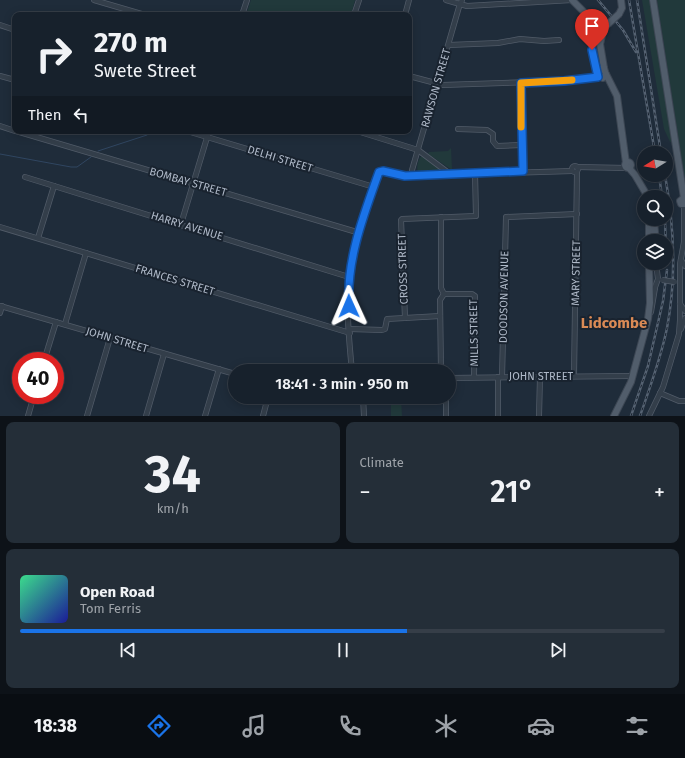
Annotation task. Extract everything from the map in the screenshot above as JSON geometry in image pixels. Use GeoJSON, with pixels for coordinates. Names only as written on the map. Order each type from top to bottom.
{"type":"FeatureCollection","features":[{"type":"Feature","properties":{"kind":"main road"},"geometry":{"type":"LineString","coordinates":[[572,0],[602,24],[606,25]]}},
{"type":"Feature","properties":{"kind":"main road"},"geometry":{"type":"LineString","coordinates":[[592,44],[597,32],[619,14],[622,8],[621,0]]}},
{"type":"Feature","properties":{"kind":"main road"},"geometry":{"type":"LineString","coordinates":[[653,0],[682,178],[684,201]]}},
{"type":"Feature","properties":{"kind":"main road"},"geometry":{"type":"LineString","coordinates":[[582,8],[593,21],[595,29],[592,44],[593,57],[602,73],[615,90],[624,151],[628,165],[644,190]]}},
{"type":"Feature","properties":{"kind":"main road"},"geometry":{"type":"LineString","coordinates":[[593,21],[606,25]]}},
{"type":"Feature","properties":{"kind":"main road"},"geometry":{"type":"LineString","coordinates":[[602,73],[600,44],[606,25]]}},
{"type":"Feature","properties":{"kind":"main road"},"geometry":{"type":"LineString","coordinates":[[682,178],[685,187]]}},
{"type":"Feature","properties":{"kind":"main road"},"geometry":{"type":"LineString","coordinates":[[614,416],[632,376],[644,331],[650,301],[649,273]]}},
{"type":"Feature","properties":{"kind":"main road"},"geometry":{"type":"LineString","coordinates":[[644,331],[649,273]]}},
{"type":"Feature","properties":{"kind":"street"},"geometry":{"type":"LineString","coordinates":[[94,0],[135,12]]}},
{"type":"Feature","properties":{"kind":"street"},"geometry":{"type":"LineString","coordinates":[[243,12],[247,0]]}},
{"type":"Feature","properties":{"kind":"street"},"geometry":{"type":"LineString","coordinates":[[355,12],[359,0]]}},
{"type":"Feature","properties":{"kind":"street"},"geometry":{"type":"LineString","coordinates":[[406,12],[409,0]]}},
{"type":"Feature","properties":{"kind":"street"},"geometry":{"type":"LineString","coordinates":[[446,0],[461,2],[467,6],[572,0]]}},
{"type":"Feature","properties":{"kind":"street","name":"RAWSON STREET"},"geometry":{"type":"LineString","coordinates":[[412,176],[412,170],[461,2]]}},
{"type":"Feature","properties":{"kind":"street"},"geometry":{"type":"LineString","coordinates":[[0,26],[12,29]]}},
{"type":"Feature","properties":{"kind":"street"},"geometry":{"type":"LineString","coordinates":[[449,45],[498,43],[520,39],[544,41],[560,40]]}},
{"type":"Feature","properties":{"kind":"street"},"geometry":{"type":"LineString","coordinates":[[412,77],[437,84],[521,83],[564,81],[602,73]]}},
{"type":"Feature","properties":{"kind":"street"},"geometry":{"type":"LineString","coordinates":[[0,76],[12,79]]}},
{"type":"Feature","properties":{"kind":"street"},"geometry":{"type":"LineString","coordinates":[[521,83],[523,171]]}},
{"type":"Feature","properties":{"kind":"street","name":"BOMBAY STREET"},"geometry":{"type":"LineString","coordinates":[[0,126],[12,130]]}},
{"type":"Feature","properties":{"kind":"street"},"geometry":{"type":"LineString","coordinates":[[458,129],[487,130],[493,134],[493,141],[497,146],[522,145]]}},
{"type":"Feature","properties":{"kind":"street","name":"BOMBAY STREET"},"geometry":{"type":"LineString","coordinates":[[27,134],[360,233]]}},
{"type":"Feature","properties":{"kind":"street","name":"DELHI STREET"},"geometry":{"type":"LineString","coordinates":[[197,134],[374,187]]}},
{"type":"Feature","properties":{"kind":"street"},"geometry":{"type":"LineString","coordinates":[[181,224],[208,134]]}},
{"type":"Feature","properties":{"kind":"street"},"geometry":{"type":"LineString","coordinates":[[367,134],[418,150],[450,174]]}},
{"type":"Feature","properties":{"kind":"street"},"geometry":{"type":"LineString","coordinates":[[352,364],[349,276],[360,233],[379,172],[383,171],[412,176],[575,170],[628,165]]}},
{"type":"Feature","properties":{"kind":"street","name":"MARY STREET"},"geometry":{"type":"LineString","coordinates":[[574,376],[577,214],[575,170]]}},
{"type":"Feature","properties":{"kind":"street"},"geometry":{"type":"LineString","coordinates":[[442,364],[440,300],[444,294],[440,288],[441,217],[476,216],[475,173]]}},
{"type":"Feature","properties":{"kind":"street","name":"HARRY AVENUE"},"geometry":{"type":"LineString","coordinates":[[25,177],[349,276]]}},
{"type":"Feature","properties":{"kind":"street"},"geometry":{"type":"LineString","coordinates":[[38,238],[54,186]]}},
{"type":"Feature","properties":{"kind":"street"},"geometry":{"type":"LineString","coordinates":[[649,416],[660,393],[685,316],[679,300],[677,282],[683,259],[684,201]]}},
{"type":"Feature","properties":{"kind":"street","name":"DOODSON AVENUE"},"geometry":{"type":"LineString","coordinates":[[498,416],[506,216],[577,214]]}},
{"type":"Feature","properties":{"kind":"street","name":"CROSS STREET"},"geometry":{"type":"LineString","coordinates":[[405,318],[401,220],[402,218],[441,217]]}},
{"type":"Feature","properties":{"kind":"street","name":"FRANCES STREET"},"geometry":{"type":"LineString","coordinates":[[0,227],[350,331],[384,329],[386,319],[405,318]]}},
{"type":"Feature","properties":{"kind":"street"},"geometry":{"type":"LineString","coordinates":[[65,324],[86,253]]}},
{"type":"Feature","properties":{"kind":"street"},"geometry":{"type":"LineString","coordinates":[[683,259],[685,266]]}},
{"type":"Feature","properties":{"kind":"street"},"geometry":{"type":"LineString","coordinates":[[650,301],[660,279],[658,270]]}},
{"type":"Feature","properties":{"kind":"street"},"geometry":{"type":"LineString","coordinates":[[660,279],[677,282]]}},
{"type":"Feature","properties":{"kind":"street"},"geometry":{"type":"LineString","coordinates":[[644,331],[653,306],[655,288]]}},
{"type":"Feature","properties":{"kind":"street","name":"MILLS STREET"},"geometry":{"type":"LineString","coordinates":[[444,294],[472,294],[475,296],[474,377]]}},
{"type":"Feature","properties":{"kind":"street"},"geometry":{"type":"LineString","coordinates":[[0,313],[1,306]]}},
{"type":"Feature","properties":{"kind":"street","name":"JOHN STREET"},"geometry":{"type":"LineString","coordinates":[[1,306],[228,372]]}},
{"type":"Feature","properties":{"kind":"street"},"geometry":{"type":"LineString","coordinates":[[675,348],[682,311]]}},
{"type":"Feature","properties":{"kind":"street"},"geometry":{"type":"LineString","coordinates":[[405,318],[440,316]]}},
{"type":"Feature","properties":{"kind":"street"},"geometry":{"type":"LineString","coordinates":[[47,352],[56,322]]}},
{"type":"Feature","properties":{"kind":"street"},"geometry":{"type":"LineString","coordinates":[[87,416],[110,338]]}},
{"type":"Feature","properties":{"kind":"street"},"geometry":{"type":"LineString","coordinates":[[146,416],[164,354]]}},
{"type":"Feature","properties":{"kind":"street"},"geometry":{"type":"LineString","coordinates":[[205,416],[218,369]]}},
{"type":"Feature","properties":{"kind":"street","name":"JOHN STREET"},"geometry":{"type":"LineString","coordinates":[[456,378],[632,376]]}},
{"type":"Feature","properties":{"kind":"street"},"geometry":{"type":"LineString","coordinates":[[539,416],[540,377]]}},
{"type":"Feature","properties":{"kind":"street"},"geometry":{"type":"LineString","coordinates":[[660,393],[679,401],[685,401]]}},
{"type":"Feature","properties":{"kind":"street"},"geometry":{"type":"LineString","coordinates":[[28,416],[31,404]]}},
{"type":"Feature","properties":{"kind":"street"},"geometry":{"type":"LineString","coordinates":[[263,416],[266,404]]}},
{"type":"Feature","properties":{"kind":"street"},"geometry":{"type":"LineString","coordinates":[[363,404],[364,416]]}},
{"type":"Feature","properties":{"kind":"street"},"geometry":{"type":"LineString","coordinates":[[446,404],[446,416]]}},
{"type":"Feature","properties":{"kind":"green space"},"geometry":{"type":"Polygon","coordinates":[[[251,0],[355,0],[352,12],[247,12],[251,0]]]}},
{"type":"Feature","properties":{"kind":"green space"},"geometry":{"type":"Polygon","coordinates":[[[642,0],[651,0],[673,141],[670,142],[664,129],[642,0]]]}},
{"type":"Feature","properties":{"kind":"green space"},"geometry":{"type":"Polygon","coordinates":[[[657,0],[685,0],[685,180],[657,0]]]}},
{"type":"Feature","properties":{"kind":"green space"},"geometry":{"type":"Polygon","coordinates":[[[451,148],[452,170],[428,154],[429,152],[448,151],[451,148]]]}},
{"type":"Feature","properties":{"kind":"green space"},"geometry":{"type":"Polygon","coordinates":[[[422,156],[442,170],[418,172],[417,168],[419,159],[422,156]]]}},
{"type":"Feature","properties":{"kind":"green space"},"geometry":{"type":"Polygon","coordinates":[[[391,404],[401,404],[402,416],[391,416],[391,404]]]}},
{"type":"Feature","properties":{"kind":"waterway"},"geometry":{"type":"LineString","coordinates":[[98,151],[148,134]]}},
{"type":"Feature","properties":{"kind":"waterway"},"geometry":{"type":"LineString","coordinates":[[0,154],[71,167],[77,167],[91,157]]}},
{"type":"Feature","properties":{"kind":"railway"},"geometry":{"type":"LineString","coordinates":[[598,0],[623,30],[636,52]]}},
{"type":"Feature","properties":{"kind":"railway"},"geometry":{"type":"LineString","coordinates":[[629,0],[654,146]]}},
{"type":"Feature","properties":{"kind":"railway"},"geometry":{"type":"LineString","coordinates":[[637,0],[660,146]]}},
{"type":"Feature","properties":{"kind":"railway"},"geometry":{"type":"LineString","coordinates":[[660,182],[661,190]]}},
{"type":"Feature","properties":{"kind":"railway"},"geometry":{"type":"LineString","coordinates":[[640,416],[662,350],[670,309],[673,251],[671,213],[666,182]]}},
{"type":"Feature","properties":{"kind":"railway"},"geometry":{"type":"LineString","coordinates":[[665,226],[665,234]]}},
{"type":"Feature","properties":{"kind":"railway"},"geometry":{"type":"LineString","coordinates":[[631,416],[648,366],[663,301],[667,270]]}},
{"type":"Feature","properties":{"kind":"slow traffic"},"geometry":{"type":"LineString","coordinates":[[521,127],[521,83],[572,80]]}},
{"type":"Feature","properties":{"kind":"district","name":"Lidcombe"},"geometry":{"type":"Point","coordinates":[614,323]}},
{"type":"Feature","properties":{"kind":"route"},"geometry":{"type":"LineString","coordinates":[[349,306],[348,289],[352,260],[379,172],[383,171],[405,176],[523,171],[521,83],[591,79],[598,77],[592,50]]}}]}
